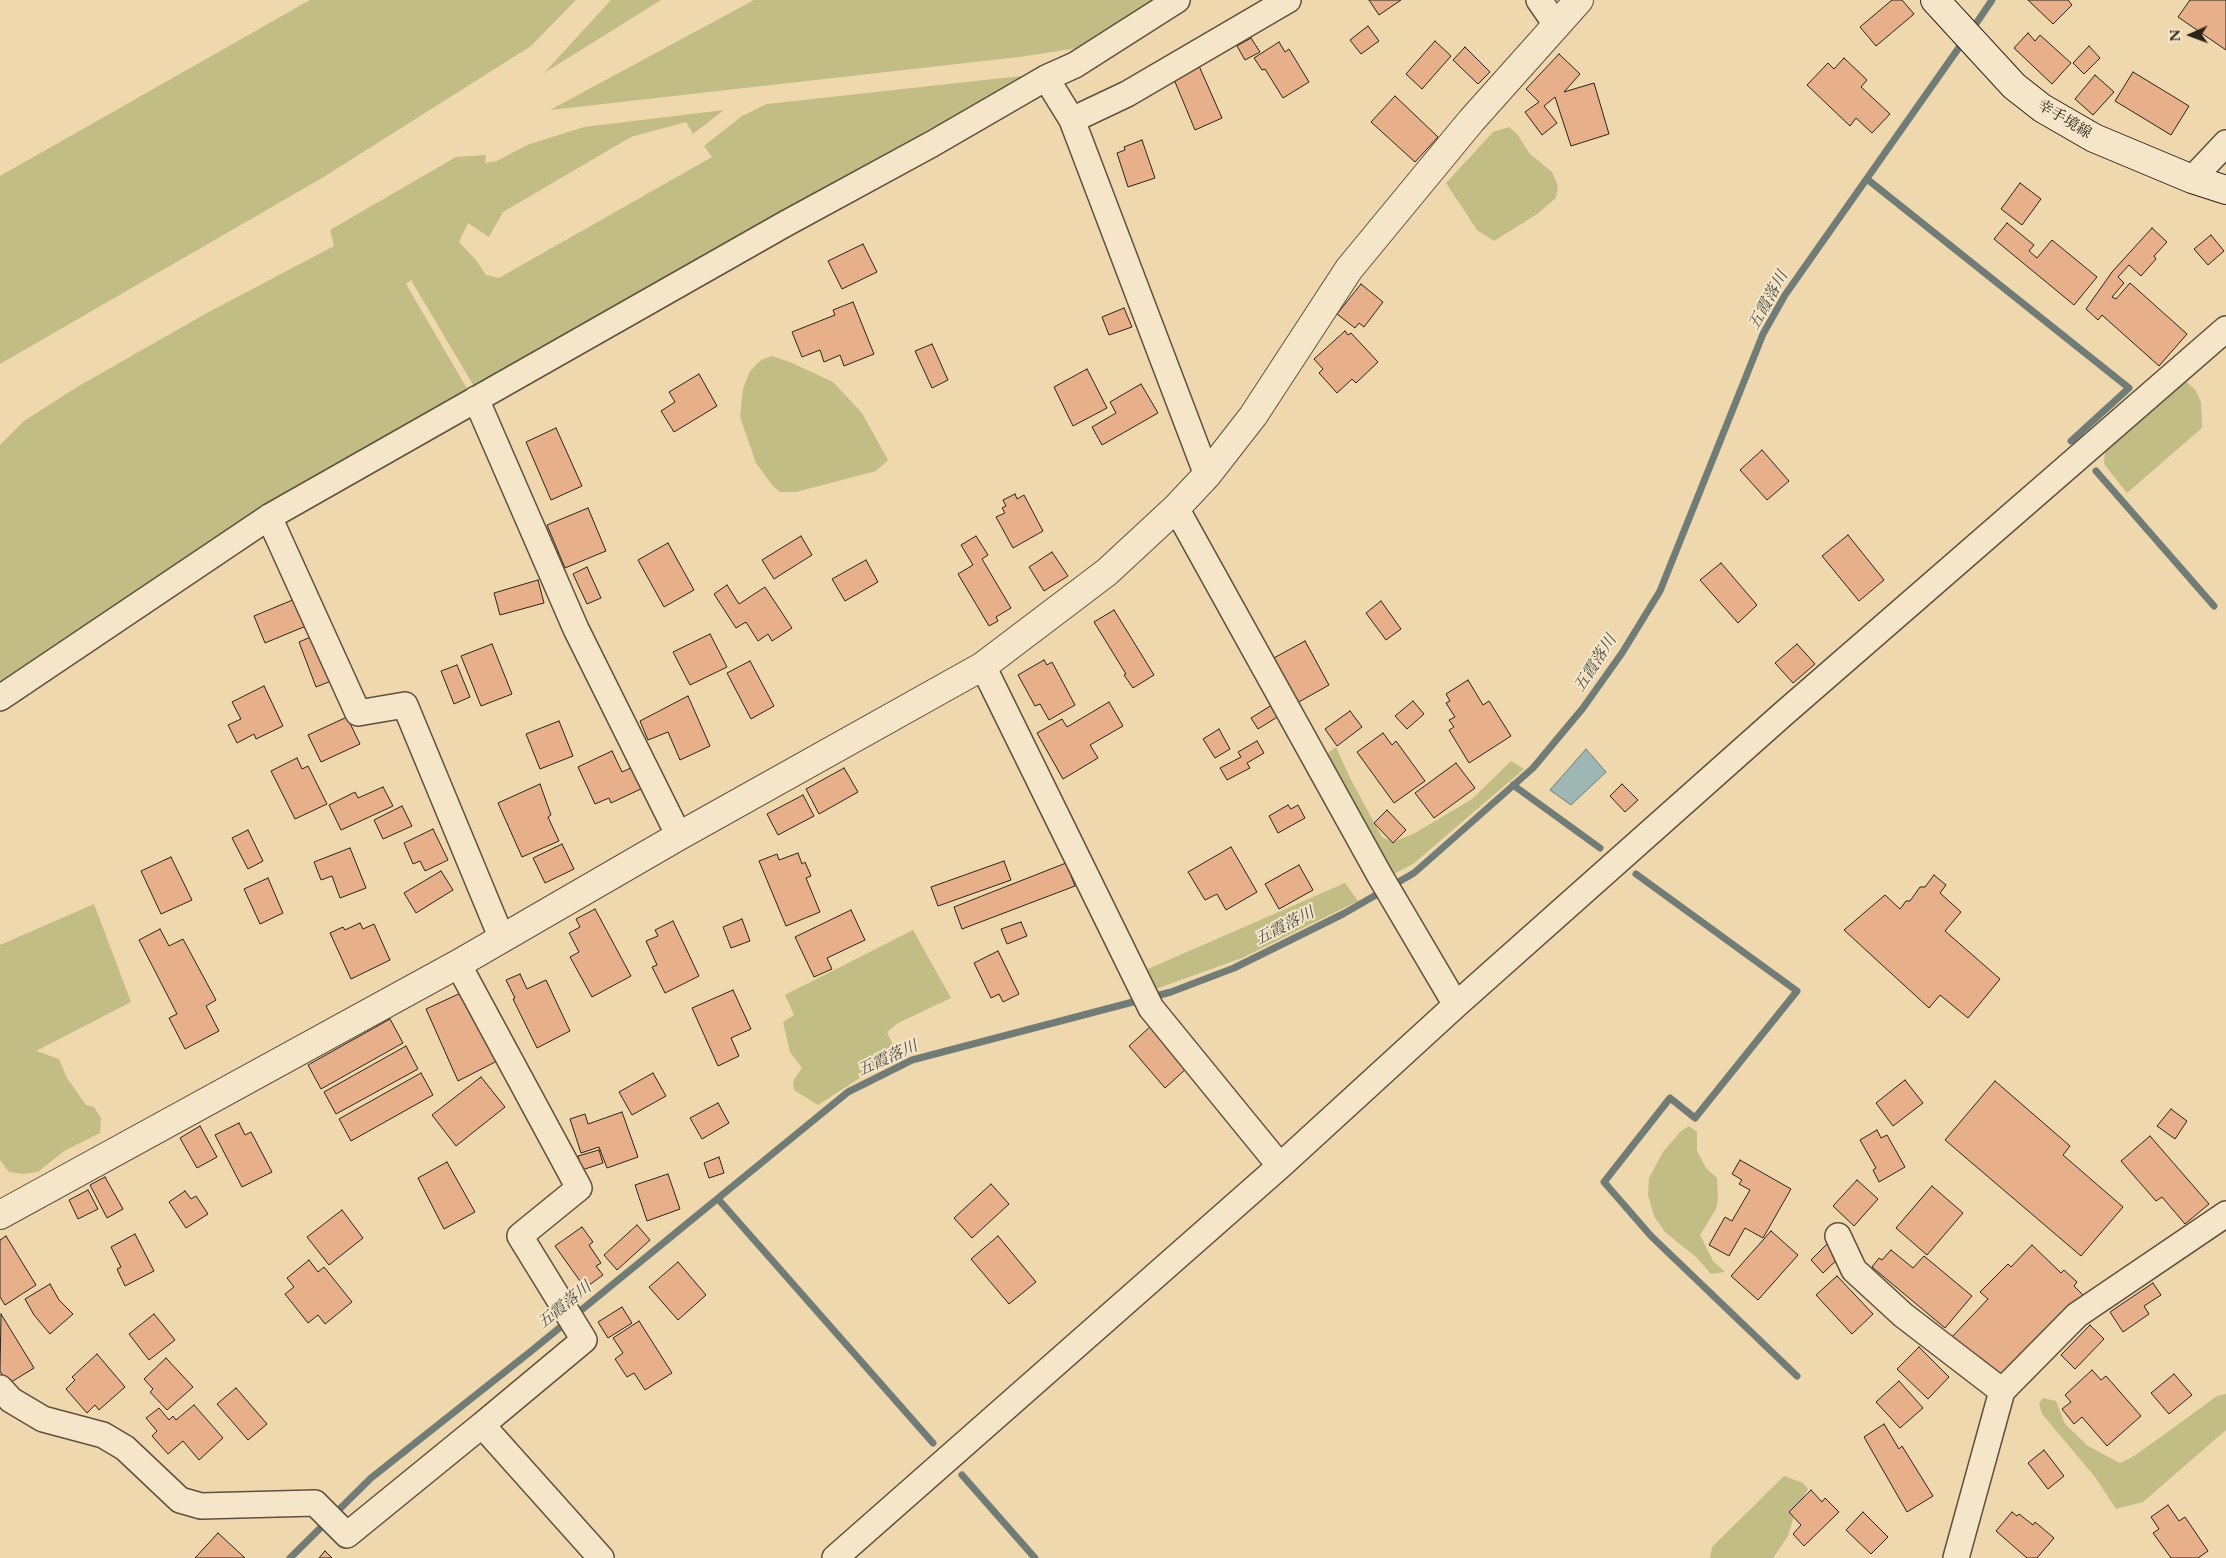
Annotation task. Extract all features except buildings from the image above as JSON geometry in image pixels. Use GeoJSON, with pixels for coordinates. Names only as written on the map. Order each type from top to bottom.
{"type":"FeatureCollection","features":[{"type":"Feature","properties":{"kind":"street"},"geometry":{"type":"LineString","coordinates":[[0,698],[269,517],[785,224],[932,144],[1046,78],[1075,65],[1177,0]]}},
{"type":"Feature","properties":{"kind":"street"},"geometry":{"type":"LineString","coordinates":[[1072,120],[1127,94],[1288,0]]}},
{"type":"Feature","properties":{"kind":"street"},"geometry":{"type":"LineString","coordinates":[[1539,0],[1557,26]]}},
{"type":"Feature","properties":{"kind":"street"},"geometry":{"type":"LineString","coordinates":[[0,1215],[458,964],[679,836],[983,666],[1108,572],[1176,508],[1206,475],[1253,416],[1349,269],[1471,121],[1579,0]]}},
{"type":"Feature","properties":{"kind":"street","name":"幸手境線"},"geometry":{"type":"LineString","coordinates":[[1935,0],[2014,86],[2042,108],[2094,138],[2192,179],[2226,190]]}},
{"type":"Feature","properties":{"kind":"street"},"geometry":{"type":"LineString","coordinates":[[1046,78],[1072,120],[1206,475]]}},
{"type":"Feature","properties":{"kind":"street"},"geometry":{"type":"LineString","coordinates":[[2192,179],[2226,143]]}},
{"type":"Feature","properties":{"kind":"street"},"geometry":{"type":"LineString","coordinates":[[836,1558],[1280,1166],[1456,1005],[1782,715],[2226,329]]}},
{"type":"Feature","properties":{"kind":"street"},"geometry":{"type":"LineString","coordinates":[[476,399],[576,629],[679,836]]}},
{"type":"Feature","properties":{"kind":"street"},"geometry":{"type":"LineString","coordinates":[[1176,508],[1380,876],[1456,1005]]}},
{"type":"Feature","properties":{"kind":"street"},"geometry":{"type":"LineString","coordinates":[[269,517],[358,713],[405,705],[502,939]]}},
{"type":"Feature","properties":{"kind":"street"},"geometry":{"type":"LineString","coordinates":[[983,666],[1147,1000],[1280,1166]]}},
{"type":"Feature","properties":{"kind":"street"},"geometry":{"type":"LineString","coordinates":[[0,1388],[11,1400],[43,1419],[103,1435],[125,1448],[180,1500],[201,1506],[315,1503],[348,1535],[584,1340],[520,1236],[579,1188],[458,964]]}},
{"type":"Feature","properties":{"kind":"street"},"geometry":{"type":"LineString","coordinates":[[1956,1558],[2002,1391],[2077,1316],[2226,1214]]}},
{"type":"Feature","properties":{"kind":"street"},"geometry":{"type":"LineString","coordinates":[[1838,1236],[1854,1270],[1902,1316],[2002,1391]]}},
{"type":"Feature","properties":{"kind":"street"},"geometry":{"type":"LineString","coordinates":[[482,1425],[601,1558]]}},
{"type":"Feature","properties":{"kind":"shaded area"},"geometry":{"type":"Polygon","coordinates":[[[310,0],[576,0],[531,46],[322,178],[0,364],[0,176],[310,0]]]}},
{"type":"Feature","properties":{"kind":"shaded area"},"geometry":{"type":"Polygon","coordinates":[[[611,0],[661,0],[544,73],[611,0]]]}},
{"type":"Feature","properties":{"kind":"shaded area"},"geometry":{"type":"Polygon","coordinates":[[[754,0],[1153,0],[1078,48],[1019,57],[550,110],[754,0]]]}},
{"type":"Feature","properties":{"kind":"shaded area"},"geometry":{"type":"Polygon","coordinates":[[[1021,76],[1021,81],[475,388],[411,280],[406,284],[469,392],[0,684],[0,445],[24,421],[77,387],[205,314],[334,246],[330,230],[456,157],[486,155],[485,163],[497,161],[527,145],[584,127],[724,110],[693,134],[686,122],[631,137],[503,212],[489,237],[468,223],[459,242],[476,260],[486,275],[499,278],[712,157],[704,146],[742,116],[767,104],[1021,76]]]}},
{"type":"Feature","properties":{"kind":"shaded area"},"geometry":{"type":"Polygon","coordinates":[[[1509,127],[1518,135],[1529,153],[1552,172],[1558,186],[1556,198],[1537,214],[1494,241],[1477,230],[1446,183],[1493,132],[1509,127]]]}},
{"type":"Feature","properties":{"kind":"shaded area"},"geometry":{"type":"Polygon","coordinates":[[[772,356],[833,382],[862,413],[888,460],[876,471],[796,492],[780,492],[772,485],[756,463],[740,417],[743,389],[750,371],[761,360],[772,356]]]}},
{"type":"Feature","properties":{"kind":"shaded area"},"geometry":{"type":"Polygon","coordinates":[[[2179,380],[2187,382],[2196,391],[2201,402],[2202,428],[2127,493],[2104,464],[2105,451],[2147,404],[2179,380]]]}},
{"type":"Feature","properties":{"kind":"shaded area"},"geometry":{"type":"Polygon","coordinates":[[[1336,747],[1350,778],[1382,837],[1393,842],[1415,833],[1472,799],[1511,761],[1524,769],[1413,864],[1390,876],[1324,756],[1336,747]]]}},
{"type":"Feature","properties":{"kind":"shaded area"},"geometry":{"type":"Polygon","coordinates":[[[1345,883],[1358,901],[1242,958],[1150,991],[1141,972],[1345,883]]]}},
{"type":"Feature","properties":{"kind":"shaded area"},"geometry":{"type":"Polygon","coordinates":[[[94,904],[131,1002],[36,1051],[59,1059],[67,1078],[86,1105],[94,1107],[101,1118],[100,1133],[64,1151],[38,1172],[23,1174],[9,1172],[0,1160],[0,945],[94,904]]]}},
{"type":"Feature","properties":{"kind":"shaded area"},"geometry":{"type":"Polygon","coordinates":[[[913,930],[951,998],[898,1023],[887,1032],[897,1054],[818,1105],[794,1090],[793,1081],[802,1068],[790,1052],[783,1022],[794,1015],[785,995],[913,930]]]}},
{"type":"Feature","properties":{"kind":"shaded area"},"geometry":{"type":"Polygon","coordinates":[[[1689,1126],[1697,1132],[1697,1151],[1706,1168],[1717,1178],[1718,1199],[1716,1209],[1700,1235],[1713,1261],[1725,1272],[1711,1274],[1696,1257],[1665,1232],[1654,1216],[1648,1195],[1649,1178],[1663,1152],[1681,1131],[1689,1126]]]}},
{"type":"Feature","properties":{"kind":"shaded area"},"geometry":{"type":"Polygon","coordinates":[[[2226,1394],[2226,1430],[2143,1502],[2116,1509],[2095,1477],[2042,1414],[2039,1404],[2043,1398],[2056,1401],[2065,1424],[2088,1446],[2120,1463],[2134,1456],[2217,1396],[2226,1394]]]}},
{"type":"Feature","properties":{"kind":"shaded area"},"geometry":{"type":"Polygon","coordinates":[[[1784,1476],[1803,1483],[1808,1489],[1795,1512],[1788,1536],[1773,1558],[1710,1558],[1712,1547],[1784,1476]]]}},
{"type":"Feature","properties":{"kind":"water"},"geometry":{"type":"Polygon","coordinates":[[[1586,749],[1606,772],[1571,805],[1550,790],[1586,749]]]}},
{"type":"Feature","properties":{"kind":"waterway","name":"五霞落川"},"geometry":{"type":"LineString","coordinates":[[1971,31],[1992,0]]}},
{"type":"Feature","properties":{"kind":"waterway","name":"五霞落川"},"geometry":{"type":"LineString","coordinates":[[290,1558],[371,1478],[530,1352],[848,1092],[912,1060],[1171,992],[1234,968],[1343,914],[1414,873],[1533,768],[1583,708],[1622,653],[1660,591],[1763,334],[1785,295],[1965,39]]}},
{"type":"Feature","properties":{"kind":"waterway"},"geometry":{"type":"LineString","coordinates":[[1867,179],[2129,388],[2071,441]]}},
{"type":"Feature","properties":{"kind":"waterway"},"geometry":{"type":"LineString","coordinates":[[2096,471],[2214,606]]}},
{"type":"Feature","properties":{"kind":"waterway"},"geometry":{"type":"LineString","coordinates":[[1513,785],[1600,848]]}},
{"type":"Feature","properties":{"kind":"waterway"},"geometry":{"type":"LineString","coordinates":[[1636,874],[1797,991],[1695,1118],[1670,1098],[1604,1182],[1651,1236],[1797,1376]]}},
{"type":"Feature","properties":{"kind":"waterway"},"geometry":{"type":"LineString","coordinates":[[719,1200],[933,1443]]}},
{"type":"Feature","properties":{"kind":"waterway"},"geometry":{"type":"LineString","coordinates":[[962,1475],[1035,1558]]}}]}
